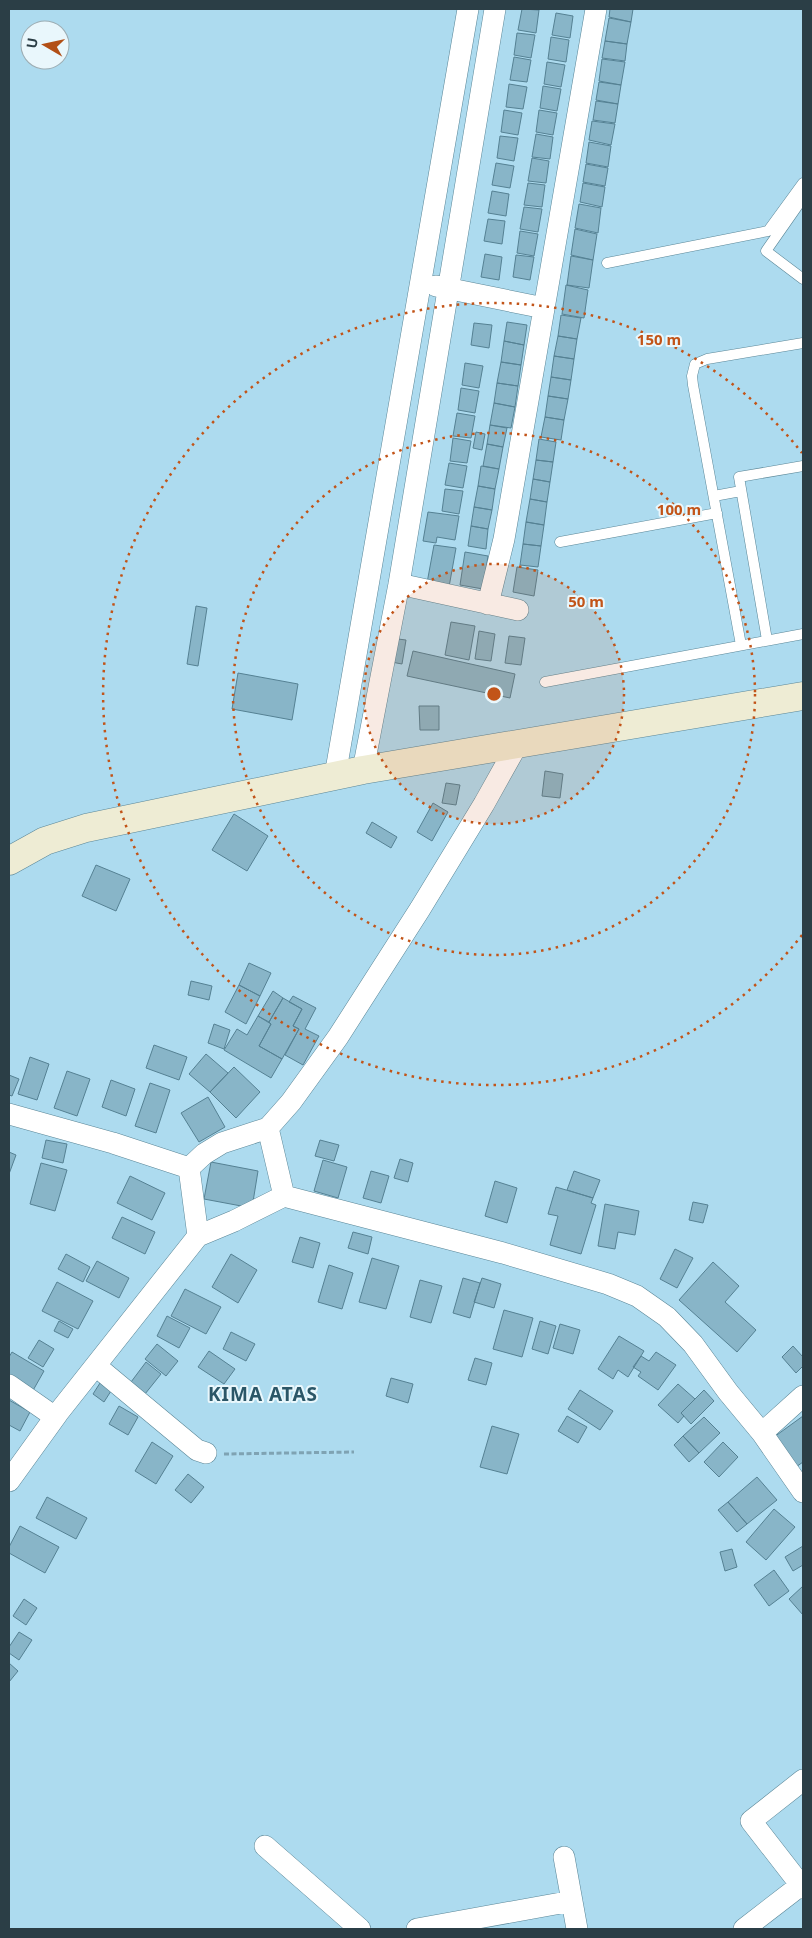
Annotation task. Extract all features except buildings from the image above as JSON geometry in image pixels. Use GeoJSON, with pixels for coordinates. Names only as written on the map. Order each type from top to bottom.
{"type":"FeatureCollection","features":[{"type":"Feature","properties":{"kind":"main road"},"geometry":{"type":"LineString","coordinates":[[9,861],[45,841],[86,828],[363,770],[803,696]]}},
{"type":"Feature","properties":{"kind":"street"},"geometry":{"type":"LineString","coordinates":[[335,776],[468,9]]}},
{"type":"Feature","properties":{"kind":"street"},"geometry":{"type":"LineString","coordinates":[[363,770],[399,584],[495,9]]}},
{"type":"Feature","properties":{"kind":"street"},"geometry":{"type":"LineString","coordinates":[[488,604],[504,539],[596,9]]}},
{"type":"Feature","properties":{"kind":"street"},"geometry":{"type":"LineString","coordinates":[[421,282],[544,308]]}},
{"type":"Feature","properties":{"kind":"street"},"geometry":{"type":"LineString","coordinates":[[399,584],[518,610]]}},
{"type":"Feature","properties":{"kind":"street"},"geometry":{"type":"LineString","coordinates":[[189,1168],[204,1154],[222,1144],[268,1128],[291,1102],[338,1037],[420,908],[484,804],[517,745]]}},
{"type":"Feature","properties":{"kind":"street"},"geometry":{"type":"LineString","coordinates":[[9,1114],[113,1143],[189,1168]]}},
{"type":"Feature","properties":{"kind":"street"},"geometry":{"type":"LineString","coordinates":[[268,1128],[284,1196]]}},
{"type":"Feature","properties":{"kind":"street"},"geometry":{"type":"LineString","coordinates":[[189,1168],[198,1236]]}},
{"type":"Feature","properties":{"kind":"street"},"geometry":{"type":"LineString","coordinates":[[9,1481],[55,1418],[178,1259],[198,1236],[234,1221],[284,1196],[503,1253],[608,1284],[637,1296],[667,1317],[693,1344],[728,1392],[762,1433],[803,1492]]}},
{"type":"Feature","properties":{"kind":"street"},"geometry":{"type":"LineString","coordinates":[[96,1366],[197,1450],[206,1453]]}},
{"type":"Feature","properties":{"kind":"street"},"geometry":{"type":"LineString","coordinates":[[9,1385],[55,1418]]}},
{"type":"Feature","properties":{"kind":"street"},"geometry":{"type":"LineString","coordinates":[[762,1433],[803,1396]]}},
{"type":"Feature","properties":{"kind":"street"},"geometry":{"type":"LineString","coordinates":[[744,1929],[802,1886],[751,1821],[803,1780]]}},
{"type":"Feature","properties":{"kind":"street"},"geometry":{"type":"LineString","coordinates":[[265,1846],[360,1929]]}},
{"type":"Feature","properties":{"kind":"street"},"geometry":{"type":"LineString","coordinates":[[564,1857],[577,1929]]}},
{"type":"Feature","properties":{"kind":"street"},"geometry":{"type":"LineString","coordinates":[[417,1929],[477,1924],[572,1901]]}},
{"type":"Feature","properties":{"kind":"lane"},"geometry":{"type":"LineString","coordinates":[[607,263],[768,231],[803,183]]}},
{"type":"Feature","properties":{"kind":"lane"},"geometry":{"type":"LineString","coordinates":[[803,198],[766,251],[803,279]]}},
{"type":"Feature","properties":{"kind":"lane"},"geometry":{"type":"LineString","coordinates":[[741,645],[692,376],[695,364],[707,359],[803,343]]}},
{"type":"Feature","properties":{"kind":"lane"},"geometry":{"type":"LineString","coordinates":[[767,640],[738,477],[803,466]]}},
{"type":"Feature","properties":{"kind":"lane"},"geometry":{"type":"LineString","coordinates":[[714,496],[741,492]]}},
{"type":"Feature","properties":{"kind":"lane"},"geometry":{"type":"LineString","coordinates":[[560,542],[716,513]]}},
{"type":"Feature","properties":{"kind":"lane"},"geometry":{"type":"LineString","coordinates":[[545,682],[803,634]]}},
{"type":"Feature","properties":{"kind":"path"},"geometry":{"type":"LineString","coordinates":[[206,1453],[354,1452]]}},
{"type":"Feature","properties":{"kind":"district","name":"KIMA ATAS"},"geometry":{"type":"Point","coordinates":[263,1394]}}]}
